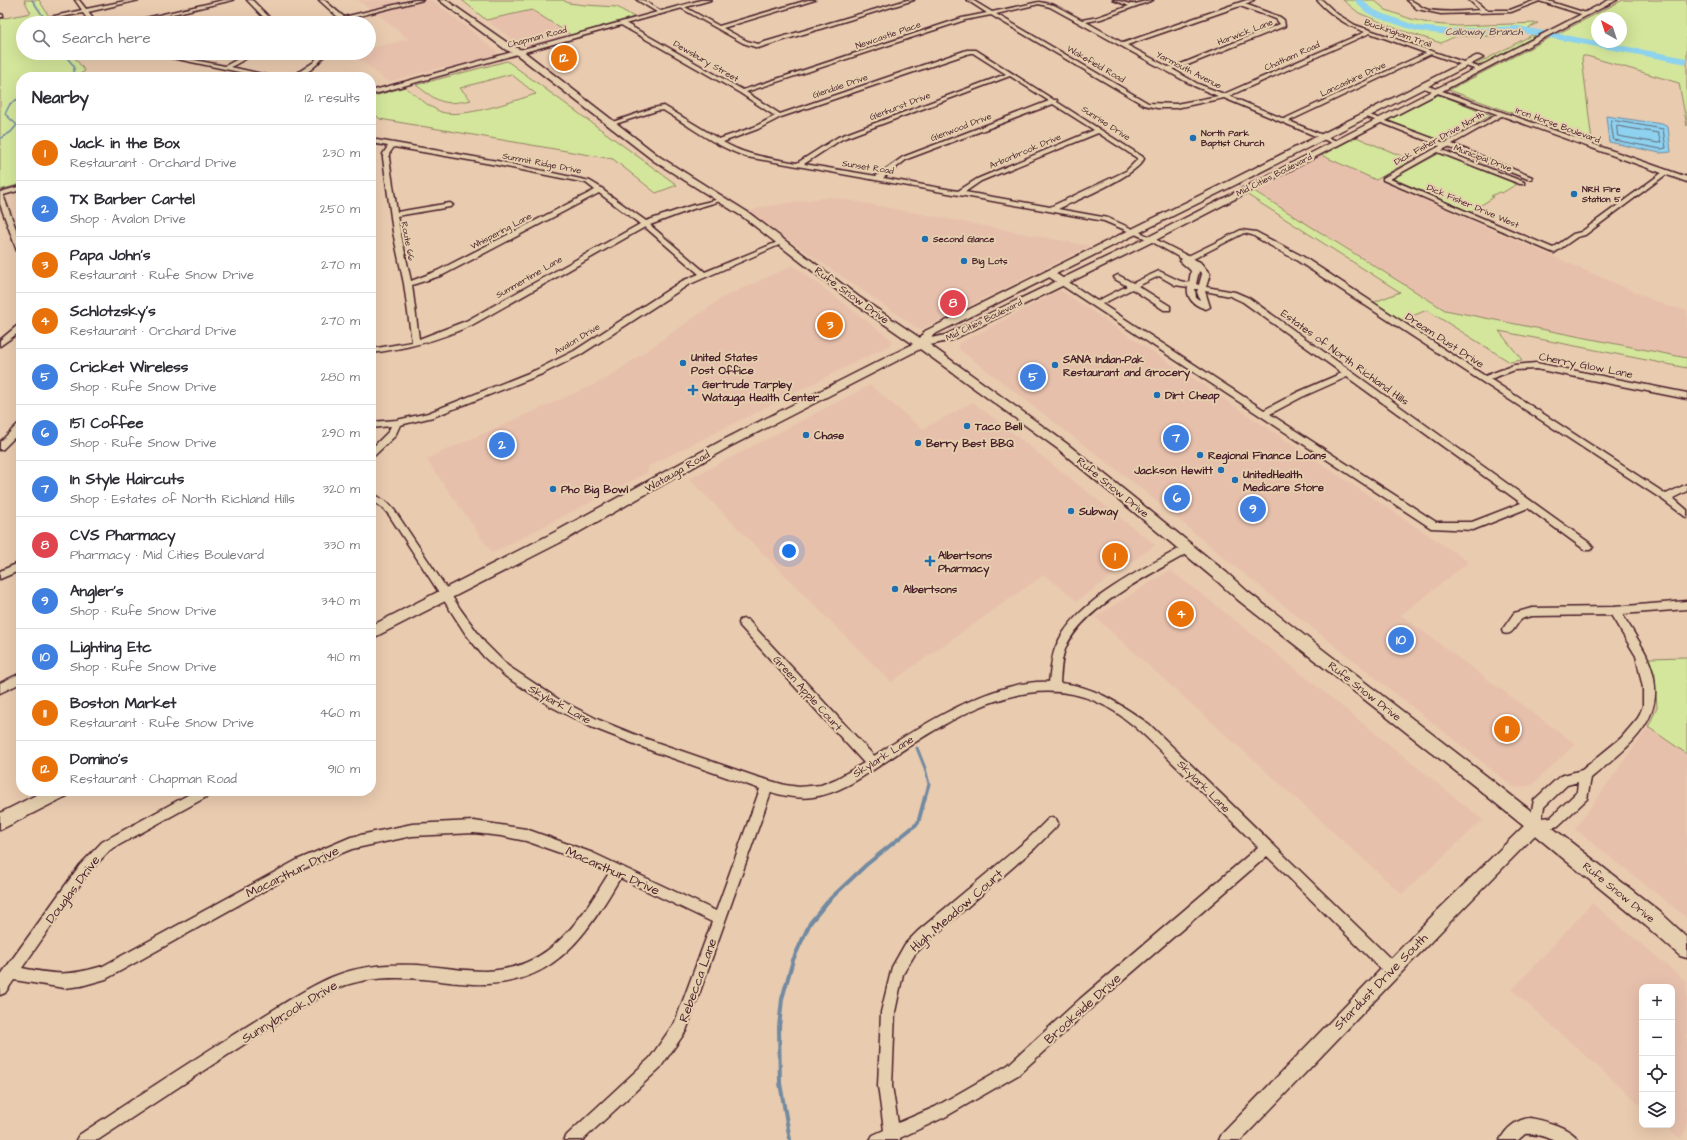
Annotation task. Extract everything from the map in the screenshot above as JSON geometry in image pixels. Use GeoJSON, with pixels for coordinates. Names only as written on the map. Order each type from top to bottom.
{"type":"FeatureCollection","features":[{"type":"Feature","properties":{"kind":"main road","name":"Rufe Snow Drive"},"geometry":{"type":"LineString","coordinates":[[442,0],[509,48],[519,52],[657,159],[746,215],[846,293],[921,344],[1062,446],[1243,596],[1378,700],[1653,919],[1687,949]]}},
{"type":"Feature","properties":{"kind":"main road","name":"Rufe Snow Drive"},"geometry":{"type":"LineString","coordinates":[[453,0],[516,46],[519,52]]}},
{"type":"Feature","properties":{"kind":"main road","name":"Mid Cities Boulevard"},"geometry":{"type":"LineString","coordinates":[[921,344],[948,338],[1067,285],[1147,240],[1614,0]]}},
{"type":"Feature","properties":{"kind":"main road"},"geometry":{"type":"LineString","coordinates":[[1566,14],[1587,4]]}},
{"type":"Feature","properties":{"kind":"main road","name":"Mid Cities Boulevard"},"geometry":{"type":"LineString","coordinates":[[921,344],[928,333],[1486,54]]}},
{"type":"Feature","properties":{"kind":"main road"},"geometry":{"type":"LineString","coordinates":[[1254,171],[1269,178]]}},
{"type":"Feature","properties":{"kind":"main road","name":"Watauga Road"},"geometry":{"type":"LineString","coordinates":[[376,630],[560,536],[725,444],[921,344]]}},
{"type":"Feature","properties":{"kind":"main road"},"geometry":{"type":"LineString","coordinates":[[0,822],[50,796]]}},
{"type":"Feature","properties":{"kind":"street"},"geometry":{"type":"LineString","coordinates":[[77,0],[88,16]]}},
{"type":"Feature","properties":{"kind":"street"},"geometry":{"type":"LineString","coordinates":[[61,16],[137,0]]}},
{"type":"Feature","properties":{"kind":"street"},"geometry":{"type":"LineString","coordinates":[[159,16],[231,0]]}},
{"type":"Feature","properties":{"kind":"street"},"geometry":{"type":"LineString","coordinates":[[249,0],[265,16]]}},
{"type":"Feature","properties":{"kind":"street"},"geometry":{"type":"LineString","coordinates":[[321,0],[341,16]]}},
{"type":"Feature","properties":{"kind":"street"},"geometry":{"type":"LineString","coordinates":[[352,16],[421,0]]}},
{"type":"Feature","properties":{"kind":"street"},"geometry":{"type":"LineString","coordinates":[[639,0],[662,12]]}},
{"type":"Feature","properties":{"kind":"street","name":"Chapman Road"},"geometry":{"type":"LineString","coordinates":[[376,92],[708,0]]}},
{"type":"Feature","properties":{"kind":"street"},"geometry":{"type":"LineString","coordinates":[[718,28],[813,0]]}},
{"type":"Feature","properties":{"kind":"street"},"geometry":{"type":"LineString","coordinates":[[681,7],[751,45],[758,46],[912,0]]}},
{"type":"Feature","properties":{"kind":"street","name":"Wakefield Road"},"geometry":{"type":"LineString","coordinates":[[969,0],[1152,106],[1176,106],[1223,97]]}},
{"type":"Feature","properties":{"kind":"street"},"geometry":{"type":"LineString","coordinates":[[1115,0],[1133,6]]}},
{"type":"Feature","properties":{"kind":"street"},"geometry":{"type":"LineString","coordinates":[[1081,22],[1100,18],[1151,0]]}},
{"type":"Feature","properties":{"kind":"street"},"geometry":{"type":"LineString","coordinates":[[1123,45],[1252,0]]}},
{"type":"Feature","properties":{"kind":"street","name":"Buckingham Trail"},"geometry":{"type":"LineString","coordinates":[[1319,0],[1335,15],[1353,26],[1479,69]]}},
{"type":"Feature","properties":{"kind":"street"},"geometry":{"type":"LineString","coordinates":[[1409,0],[1420,8],[1433,12],[1485,12],[1516,10],[1540,0],[1586,14]]}},
{"type":"Feature","properties":{"kind":"street"},"geometry":{"type":"LineString","coordinates":[[1471,0],[1485,12]]}},
{"type":"Feature","properties":{"kind":"street","name":"Newcastle Place"},"geometry":{"type":"LineString","coordinates":[[742,92],[941,26],[1039,1]]}},
{"type":"Feature","properties":{"kind":"street","name":"Yarmouth Avenue"},"geometry":{"type":"LineString","coordinates":[[1039,1],[1052,6],[1167,69],[1223,97],[1337,143]]}},
{"type":"Feature","properties":{"kind":"street","name":"Harwick Lane"},"geometry":{"type":"LineString","coordinates":[[1167,69],[1183,65],[1283,25],[1281,20],[1278,18],[1240,4]]}},
{"type":"Feature","properties":{"kind":"street","name":"Dewsbury Street"},"geometry":{"type":"LineString","coordinates":[[623,24],[742,92],[779,116]]}},
{"type":"Feature","properties":{"kind":"street","name":"Chatham Road"},"geometry":{"type":"LineString","coordinates":[[1223,97],[1369,32]]}},
{"type":"Feature","properties":{"kind":"street","name":"Sunrise Drive"},"geometry":{"type":"LineString","coordinates":[[971,50],[977,52],[1055,101],[1134,152],[1142,159],[1128,172],[1052,209]]}},
{"type":"Feature","properties":{"kind":"street","name":"Glendale Drive"},"geometry":{"type":"LineString","coordinates":[[717,142],[756,128],[779,116],[971,50]]}},
{"type":"Feature","properties":{"kind":"street","name":"Lancashire Drive"},"geometry":{"type":"LineString","coordinates":[[1284,122],[1430,53]]}},
{"type":"Feature","properties":{"kind":"street"},"geometry":{"type":"LineString","coordinates":[[182,60],[246,72]]}},
{"type":"Feature","properties":{"kind":"street"},"geometry":{"type":"LineString","coordinates":[[226,68],[240,60]]}},
{"type":"Feature","properties":{"kind":"street"},"geometry":{"type":"LineString","coordinates":[[302,72],[318,60]]}},
{"type":"Feature","properties":{"kind":"street","name":"Glenhurst Drive"},"geometry":{"type":"LineString","coordinates":[[799,164],[840,138],[1011,74]]}},
{"type":"Feature","properties":{"kind":"street","name":"Iron Horse Boulevard"},"geometry":{"type":"LineString","coordinates":[[1423,86],[1687,180]]}},
{"type":"Feature","properties":{"kind":"street","name":"Glenwood Drive"},"geometry":{"type":"LineString","coordinates":[[878,178],[905,158],[1055,101]]}},
{"type":"Feature","properties":{"kind":"street","name":"Sunset Road"},"geometry":{"type":"LineString","coordinates":[[610,124],[664,108],[717,142],[732,150],[749,156],[961,192],[1106,219],[1134,231]]}},
{"type":"Feature","properties":{"kind":"street","name":"Dick Fisher Drive North"},"geometry":{"type":"LineString","coordinates":[[1386,178],[1447,146],[1502,114]]}},
{"type":"Feature","properties":{"kind":"street","name":"Municipal Drive"},"geometry":{"type":"LineString","coordinates":[[1365,115],[1530,178]]}},
{"type":"Feature","properties":{"kind":"street","name":"Arborbrook Drive"},"geometry":{"type":"LineString","coordinates":[[961,192],[979,180],[1098,130]]}},
{"type":"Feature","properties":{"kind":"street","name":"Summit Ridge Drive"},"geometry":{"type":"LineString","coordinates":[[376,142],[582,180],[601,190],[645,224],[703,274]]}},
{"type":"Feature","properties":{"kind":"street","name":"Route 66"},"geometry":{"type":"LineString","coordinates":[[392,145],[386,154],[386,158],[396,232],[408,284],[416,343]]}},
{"type":"Feature","properties":{"kind":"street","name":"Municipal Drive"},"geometry":{"type":"LineString","coordinates":[[1438,150],[1522,183]]}},
{"type":"Feature","properties":{"kind":"street","name":"Dick Fisher Drive West"},"geometry":{"type":"LineString","coordinates":[[1386,178],[1554,251],[1576,235],[1583,234],[1665,173]]}},
{"type":"Feature","properties":{"kind":"street"},"geometry":{"type":"LineString","coordinates":[[16,190],[0,195],[16,238]]}},
{"type":"Feature","properties":{"kind":"street","name":"Whispering Lane"},"geometry":{"type":"LineString","coordinates":[[408,284],[440,273],[601,190]]}},
{"type":"Feature","properties":{"kind":"street","name":"Summertime Lane"},"geometry":{"type":"LineString","coordinates":[[376,350],[416,343],[441,336],[469,324],[573,263],[645,224],[692,207],[697,207],[719,197]]}},
{"type":"Feature","properties":{"kind":"street"},"geometry":{"type":"LineString","coordinates":[[394,215],[450,205]]}},
{"type":"Feature","properties":{"kind":"street"},"geometry":{"type":"LineString","coordinates":[[1134,231],[1147,240],[1185,260],[1197,264],[1206,274],[1202,289],[1206,307],[1193,299],[1192,287],[1196,271],[1185,260]]}},
{"type":"Feature","properties":{"kind":"street","name":"Dream Dust Drive"},"geometry":{"type":"LineString","coordinates":[[1185,260],[1240,232],[1254,233],[1299,258],[1666,498],[1687,515]]}},
{"type":"Feature","properties":{"kind":"street","name":"Avalon Drive"},"geometry":{"type":"LineString","coordinates":[[376,425],[397,423],[451,408],[558,363],[577,353],[685,283],[703,274],[782,242]]}},
{"type":"Feature","properties":{"kind":"street"},"geometry":{"type":"LineString","coordinates":[[1049,273],[1434,526],[1473,526],[1528,504]]}},
{"type":"Feature","properties":{"kind":"street","name":"Estates of North Richland Hills"},"geometry":{"type":"LineString","coordinates":[[1096,304],[1159,273],[1178,283],[1232,294],[1246,300],[1588,547]]}},
{"type":"Feature","properties":{"kind":"street"},"geometry":{"type":"LineString","coordinates":[[1118,277],[1167,308]]}},
{"type":"Feature","properties":{"kind":"street"},"geometry":{"type":"LineString","coordinates":[[3,342],[16,331]]}},
{"type":"Feature","properties":{"kind":"street","name":"Cherry Glow Lane"},"geometry":{"type":"LineString","coordinates":[[1483,379],[1514,368],[1536,366],[1687,396]]}},
{"type":"Feature","properties":{"kind":"street"},"geometry":{"type":"LineString","coordinates":[[1264,414],[1299,395],[1348,374]]}},
{"type":"Feature","properties":{"kind":"street"},"geometry":{"type":"LineString","coordinates":[[376,449],[392,434],[397,423]]}},
{"type":"Feature","properties":{"kind":"street"},"geometry":{"type":"LineString","coordinates":[[0,448],[16,431]]}},
{"type":"Feature","properties":{"kind":"street"},"geometry":{"type":"LineString","coordinates":[[1666,498],[1687,487]]}},
{"type":"Feature","properties":{"kind":"street","name":"Skylark Lane"},"geometry":{"type":"LineString","coordinates":[[376,499],[386,506],[392,513],[478,641],[496,662],[513,676],[571,712],[611,732],[768,786],[797,792],[812,792],[831,787],[852,776],[922,731],[973,704],[1023,690],[1054,686],[1076,690],[1099,698],[1145,728],[1392,970]]}},
{"type":"Feature","properties":{"kind":"street"},"geometry":{"type":"LineString","coordinates":[[1054,686],[1061,646],[1073,624],[1094,607],[1128,584],[1187,549]]}},
{"type":"Feature","properties":{"kind":"street"},"geometry":{"type":"LineString","coordinates":[[0,575],[16,568]]}},
{"type":"Feature","properties":{"kind":"street"},"geometry":{"type":"LineString","coordinates":[[1507,630],[1518,616],[1532,612],[1614,611],[1687,605]]}},
{"type":"Feature","properties":{"kind":"street"},"geometry":{"type":"LineString","coordinates":[[1584,775],[1583,795],[1554,822],[1535,825],[1538,804],[1564,780],[1584,775],[1625,742],[1642,722],[1649,706],[1649,688],[1641,655],[1614,611]]}},
{"type":"Feature","properties":{"kind":"street","name":"Green Apple Court"},"geometry":{"type":"LineString","coordinates":[[744,623],[872,763]]}},
{"type":"Feature","properties":{"kind":"street"},"geometry":{"type":"LineString","coordinates":[[0,688],[16,680]]}},
{"type":"Feature","properties":{"kind":"street","name":"Rebecca Lane"},"geometry":{"type":"LineString","coordinates":[[572,1140],[655,1063],[681,1026],[768,786]]}},
{"type":"Feature","properties":{"kind":"street","name":"Douglas Drive"},"geometry":{"type":"LineString","coordinates":[[0,988],[84,869],[106,846],[197,796]]}},
{"type":"Feature","properties":{"kind":"street","name":"High Meadow Court"},"geometry":{"type":"LineString","coordinates":[[888,1138],[885,1060],[888,1012],[897,972],[910,949],[923,936],[1031,844],[1052,823]]}},
{"type":"Feature","properties":{"kind":"street","name":"Stardust Drive South"},"geometry":{"type":"LineString","coordinates":[[1228,1140],[1392,970],[1535,825]]}},
{"type":"Feature","properties":{"kind":"street","name":"Macarthur Drive"},"geometry":{"type":"LineString","coordinates":[[10,973],[58,981],[73,981],[100,974],[301,864],[351,843],[412,830],[474,827],[526,835],[589,857],[617,872],[720,919]]}},
{"type":"Feature","properties":{"kind":"street","name":"Brookside Drive"},"geometry":{"type":"LineString","coordinates":[[888,1138],[940,1112],[1013,1070],[1085,1004],[1267,848]]}},
{"type":"Feature","properties":{"kind":"street","name":"Sunnybrook Drive"},"geometry":{"type":"LineString","coordinates":[[84,1140],[261,1026],[322,989],[343,979],[372,972],[408,971],[493,977],[520,973],[542,963],[558,952],[578,933],[617,872]]}},
{"type":"Feature","properties":{"kind":"street"},"geometry":{"type":"LineString","coordinates":[[1508,1140],[1518,1129],[1524,1126],[1544,1128],[1570,1140]]}},
{"type":"Feature","properties":{"kind":"shaded area"},"geometry":{"type":"Polygon","coordinates":[[[358,0],[411,0],[370,10],[358,0]]]}},
{"type":"Feature","properties":{"kind":"shaded area"},"geometry":{"type":"Polygon","coordinates":[[[432,0],[498,52],[495,55],[447,68],[443,67],[387,82],[361,60],[376,60],[376,47],[408,39],[376,13],[432,0]]]}},
{"type":"Feature","properties":{"kind":"shaded area"},"geometry":{"type":"Polygon","coordinates":[[[532,10],[571,35],[527,47],[521,46],[486,20],[532,10]]]}},
{"type":"Feature","properties":{"kind":"shaded area"},"geometry":{"type":"Polygon","coordinates":[[[1321,155],[1667,306],[1687,310],[1687,358],[1445,310],[1254,191],[1321,155]]]}},
{"type":"Feature","properties":{"kind":"shaded area"},"geometry":{"type":"Polygon","coordinates":[[[831,197],[1090,246],[920,330],[748,212],[761,207],[831,197]]]}},
{"type":"Feature","properties":{"kind":"shaded area"},"geometry":{"type":"Polygon","coordinates":[[[793,265],[892,340],[890,345],[649,466],[647,473],[492,553],[426,459],[606,379],[722,298],[793,265]]]}},
{"type":"Feature","properties":{"kind":"shaded area"},"geometry":{"type":"Polygon","coordinates":[[[1060,290],[1469,562],[1401,615],[1575,744],[1532,785],[1515,788],[1229,562],[1148,494],[960,350],[958,344],[1060,290]]]}},
{"type":"Feature","properties":{"kind":"shaded area"},"geometry":{"type":"Polygon","coordinates":[[[870,385],[923,429],[973,402],[1155,545],[1077,601],[1044,575],[891,682],[689,479],[870,385]]]}},
{"type":"Feature","properties":{"kind":"shaded area"},"geometry":{"type":"Polygon","coordinates":[[[1170,570],[1217,606],[1483,820],[1402,894],[1095,617],[1170,570]]]}},
{"type":"Feature","properties":{"kind":"shaded area"},"geometry":{"type":"Polygon","coordinates":[[[1648,727],[1687,754],[1687,918],[1575,829],[1648,727]]]}},
{"type":"Feature","properties":{"kind":"shaded area"},"geometry":{"type":"Polygon","coordinates":[[[1592,903],[1687,982],[1687,1129],[1680,1139],[1667,1128],[1675,1128],[1675,984],[1639,984],[1639,1103],[1512,990],[1592,903]]]}},
{"type":"Feature","properties":{"kind":"green space"},"geometry":{"type":"Polygon","coordinates":[[[24,0],[39,0],[49,16],[16,16],[16,60],[76,60],[85,71],[16,72],[16,185],[0,190],[0,19],[31,13],[24,0]]]}},
{"type":"Feature","properties":{"kind":"green space"},"geometry":{"type":"Polygon","coordinates":[[[462,0],[563,0],[568,3],[617,7],[634,17],[571,35],[532,10],[486,20],[462,0]]]}},
{"type":"Feature","properties":{"kind":"green space"},"geometry":{"type":"Polygon","coordinates":[[[1343,0],[1374,0],[1386,10],[1411,19],[1433,24],[1458,26],[1538,23],[1514,36],[1456,36],[1441,43],[1397,29],[1359,13],[1343,0]]]}},
{"type":"Feature","properties":{"kind":"green space"},"geometry":{"type":"Polygon","coordinates":[[[1623,0],[1687,0],[1687,126],[1679,83],[1583,56],[1582,58],[1592,142],[1449,90],[1591,17],[1591,48],[1627,48],[1627,12],[1600,12],[1623,0]]]}},
{"type":"Feature","properties":{"kind":"green space"},"geometry":{"type":"Polygon","coordinates":[[[1532,35],[1536,36],[1479,66],[1475,65],[1532,35]]]}},
{"type":"Feature","properties":{"kind":"green space"},"geometry":{"type":"Polygon","coordinates":[[[507,61],[677,185],[656,193],[613,159],[380,119],[376,115],[376,96],[405,87],[431,107],[441,112],[450,114],[475,111],[502,105],[536,94],[511,74],[460,88],[471,100],[453,103],[436,99],[416,85],[507,61]]]}},
{"type":"Feature","properties":{"kind":"green space"},"geometry":{"type":"Polygon","coordinates":[[[1437,95],[1491,115],[1442,142],[1387,120],[1437,95]]]}},
{"type":"Feature","properties":{"kind":"green space"},"geometry":{"type":"Polygon","coordinates":[[[1356,137],[1411,160],[1376,180],[1321,155],[1356,137]]]}},
{"type":"Feature","properties":{"kind":"green space"},"geometry":{"type":"Polygon","coordinates":[[[1440,153],[1512,182],[1515,185],[1502,193],[1499,192],[1491,196],[1494,197],[1470,212],[1394,179],[1440,153]]]}},
{"type":"Feature","properties":{"kind":"green space"},"geometry":{"type":"Polygon","coordinates":[[[1254,191],[1445,310],[1687,358],[1687,368],[1499,331],[1522,360],[1510,362],[1427,310],[1400,321],[1372,303],[1400,292],[1246,194],[1254,191]]]}},
{"type":"Feature","properties":{"kind":"green space"},"geometry":{"type":"Polygon","coordinates":[[[1687,657],[1687,754],[1648,727],[1657,708],[1655,674],[1648,658],[1687,657]]]}},
{"type":"Feature","properties":{"kind":"water"},"geometry":{"type":"Polygon","coordinates":[[[1606,116],[1662,124],[1668,127],[1671,152],[1660,153],[1609,142],[1606,116]]]}},
{"type":"Feature","properties":{"kind":"waterway"},"geometry":{"type":"LineString","coordinates":[[32,0],[43,16]]}},
{"type":"Feature","properties":{"kind":"waterway","name":"Calloway Branch"},"geometry":{"type":"LineString","coordinates":[[1358,0],[1368,10],[1378,15],[1416,28],[1448,32],[1518,29],[1687,61]]}},
{"type":"Feature","properties":{"kind":"waterway"},"geometry":{"type":"LineString","coordinates":[[69,60],[74,66],[74,72]]}},
{"type":"Feature","properties":{"kind":"waterway"},"geometry":{"type":"LineString","coordinates":[[16,100],[10,104],[5,114],[16,124]]}},
{"type":"Feature","properties":{"kind":"waterway"},"geometry":{"type":"LineString","coordinates":[[3,137],[11,132],[16,126]]}},
{"type":"Feature","properties":{"kind":"waterway"},"geometry":{"type":"LineString","coordinates":[[0,139],[4,136]]}},
{"type":"Feature","properties":{"kind":"waterway"},"geometry":{"type":"LineString","coordinates":[[917,748],[925,768],[929,784],[925,798]]}},
{"type":"Feature","properties":{"kind":"waterway"},"geometry":{"type":"LineString","coordinates":[[790,1140],[780,1083],[779,1027],[782,999],[793,960],[810,923],[829,900],[866,865],[918,823],[925,797]]}},
{"type":"Feature","properties":{"kind":"place","name":"Domino's"},"geometry":{"type":"Point","coordinates":[564,58]}},
{"type":"Feature","properties":{"kind":"place","name":"North Park Baptist Church"},"geometry":{"type":"Point","coordinates":[1193,138]}},
{"type":"Feature","properties":{"kind":"place","name":"NRH Fire Station 5"},"geometry":{"type":"Point","coordinates":[1574,194]}},
{"type":"Feature","properties":{"kind":"place","name":"Second Glance"},"geometry":{"type":"Point","coordinates":[925,239]}},
{"type":"Feature","properties":{"kind":"place","name":"Big Lots"},"geometry":{"type":"Point","coordinates":[964,261]}},
{"type":"Feature","properties":{"kind":"place","name":"CVS Pharmacy"},"geometry":{"type":"Point","coordinates":[953,303]}},
{"type":"Feature","properties":{"kind":"place","name":"Papa John's"},"geometry":{"type":"Point","coordinates":[830,325]}},
{"type":"Feature","properties":{"kind":"place","name":"United States Post Office"},"geometry":{"type":"Point","coordinates":[683,363]}},
{"type":"Feature","properties":{"kind":"place","name":"SANA Indian-Pak Restaurant and Grocery"},"geometry":{"type":"Point","coordinates":[1055,365]}},
{"type":"Feature","properties":{"kind":"place","name":"Cricket Wireless"},"geometry":{"type":"Point","coordinates":[1033,377]}},
{"type":"Feature","properties":{"kind":"place","name":"Gertrude Tarpley Watauga Health Center"},"geometry":{"type":"Point","coordinates":[693,390]}},
{"type":"Feature","properties":{"kind":"place","name":"Dirt Cheap"},"geometry":{"type":"Point","coordinates":[1157,395]}},
{"type":"Feature","properties":{"kind":"place","name":"Taco Bell"},"geometry":{"type":"Point","coordinates":[967,426]}},
{"type":"Feature","properties":{"kind":"place","name":"Chase"},"geometry":{"type":"Point","coordinates":[806,435]}},
{"type":"Feature","properties":{"kind":"place","name":"In Style Haircuts"},"geometry":{"type":"Point","coordinates":[1176,438]}},
{"type":"Feature","properties":{"kind":"place","name":"Berry Best BBQ"},"geometry":{"type":"Point","coordinates":[918,443]}},
{"type":"Feature","properties":{"kind":"place","name":"TX Barber Cartel"},"geometry":{"type":"Point","coordinates":[502,445]}},
{"type":"Feature","properties":{"kind":"place","name":"Regional Finance Loans"},"geometry":{"type":"Point","coordinates":[1200,455]}},
{"type":"Feature","properties":{"kind":"place","name":"Jackson Hewitt"},"geometry":{"type":"Point","coordinates":[1221,470]}},
{"type":"Feature","properties":{"kind":"place","name":"UnitedHealth Medicare Store"},"geometry":{"type":"Point","coordinates":[1235,480]}},
{"type":"Feature","properties":{"kind":"place","name":"Pho Big Bowl"},"geometry":{"type":"Point","coordinates":[553,489]}},
{"type":"Feature","properties":{"kind":"place","name":"151 Coffee"},"geometry":{"type":"Point","coordinates":[1177,498]}},
{"type":"Feature","properties":{"kind":"place","name":"Angler's"},"geometry":{"type":"Point","coordinates":[1253,509]}},
{"type":"Feature","properties":{"kind":"place","name":"Subway"},"geometry":{"type":"Point","coordinates":[1071,511]}},
{"type":"Feature","properties":{"kind":"place","name":"Jack in the Box"},"geometry":{"type":"Point","coordinates":[1115,556]}},
{"type":"Feature","properties":{"kind":"place","name":"Albertsons Pharmacy"},"geometry":{"type":"Point","coordinates":[930,561]}},
{"type":"Feature","properties":{"kind":"place","name":"Albertsons"},"geometry":{"type":"Point","coordinates":[895,589]}},
{"type":"Feature","properties":{"kind":"place","name":"Schlotzsky's"},"geometry":{"type":"Point","coordinates":[1181,614]}},
{"type":"Feature","properties":{"kind":"place","name":"Lighting Etc"},"geometry":{"type":"Point","coordinates":[1401,640]}},
{"type":"Feature","properties":{"kind":"place","name":"Boston Market"},"geometry":{"type":"Point","coordinates":[1507,729]}}]}
